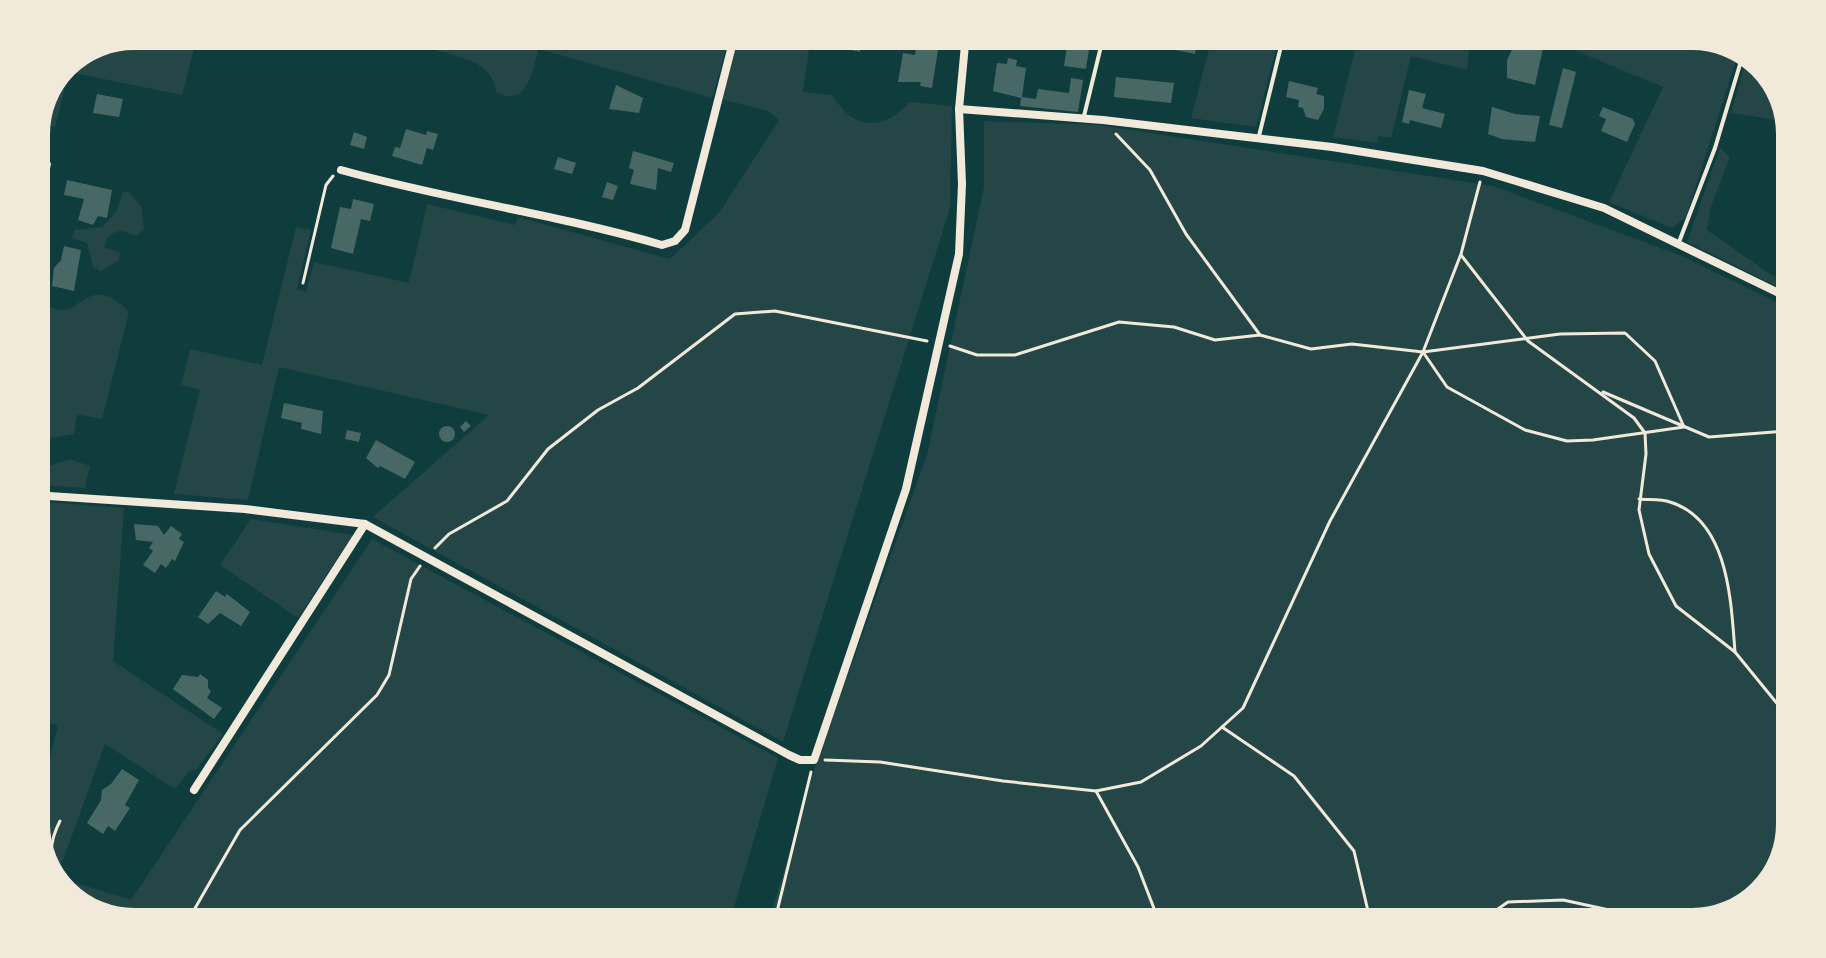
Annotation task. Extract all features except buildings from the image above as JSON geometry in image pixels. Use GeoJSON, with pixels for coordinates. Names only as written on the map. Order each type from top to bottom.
{"type":"FeatureCollection","features":[{"type":"Feature","properties":{"kind":"street"},"geometry":{"type":"LineString","coordinates":[[341,170],[451,199],[580,222],[662,245],[675,241],[685,230],[731,48]]}},
{"type":"Feature","properties":{"kind":"street"},"geometry":{"type":"LineString","coordinates":[[48,496],[245,509],[365,524],[789,755],[800,760],[814,760],[906,489],[959,254],[962,184],[959,109],[965,48]]}},
{"type":"Feature","properties":{"kind":"street"},"geometry":{"type":"LineString","coordinates":[[959,109],[1103,120],[1483,171],[1604,208],[1778,293]]}},
{"type":"Feature","properties":{"kind":"street"},"geometry":{"type":"LineString","coordinates":[[194,790],[365,524]]}},
{"type":"Feature","properties":{"kind":"lane"},"geometry":{"type":"LineString","coordinates":[[1083,118],[1100,48]]}},
{"type":"Feature","properties":{"kind":"lane"},"geometry":{"type":"LineString","coordinates":[[1258,139],[1281,48]]}},
{"type":"Feature","properties":{"kind":"lane"},"geometry":{"type":"LineString","coordinates":[[1679,245],[1719,134],[1740,63]]}},
{"type":"Feature","properties":{"kind":"lane"},"geometry":{"type":"LineString","coordinates":[[48,168],[49,164]]}},
{"type":"Feature","properties":{"kind":"path"},"geometry":{"type":"LineString","coordinates":[[1103,120],[1150,170],[1186,234],[1260,335]]}},
{"type":"Feature","properties":{"kind":"path"},"geometry":{"type":"LineString","coordinates":[[303,283],[326,185],[341,170]]}},
{"type":"Feature","properties":{"kind":"path"},"geometry":{"type":"LineString","coordinates":[[777,910],[814,760],[880,762],[1003,781],[1096,791],[1141,782],[1201,746],[1243,708],[1330,521],[1423,352],[1461,254],[1483,171]]}},
{"type":"Feature","properties":{"kind":"path"},"geometry":{"type":"LineString","coordinates":[[1461,254],[1528,341],[1600,390],[1634,418],[1645,433],[1646,454],[1638,499],[1649,554],[1676,606],[1735,652],[1778,705]]}},
{"type":"Feature","properties":{"kind":"path"},"geometry":{"type":"LineString","coordinates":[[194,910],[240,830],[377,695],[389,675],[411,579],[426,557],[449,534],[507,501],[548,449],[598,410],[638,388],[735,314],[775,311],[938,342],[977,355],[1015,355],[1119,322],[1174,327],[1215,340],[1260,335],[1311,349],[1352,344],[1423,352],[1528,341],[1560,334],[1625,333],[1655,361],[1684,427]]}},
{"type":"Feature","properties":{"kind":"path"},"geometry":{"type":"LineString","coordinates":[[1423,352],[1447,387],[1525,430],[1567,441],[1684,427]]}},
{"type":"Feature","properties":{"kind":"path"},"geometry":{"type":"LineString","coordinates":[[1600,390],[1709,437],[1778,432]]}},
{"type":"Feature","properties":{"kind":"path"},"geometry":{"type":"LineString","coordinates":[[1638,499],[1670,502],[1696,516],[1717,547],[1731,595],[1735,652]]}},
{"type":"Feature","properties":{"kind":"path"},"geometry":{"type":"LineString","coordinates":[[1222,727],[1294,776],[1354,851],[1368,910]]}},
{"type":"Feature","properties":{"kind":"path"},"geometry":{"type":"LineString","coordinates":[[1096,791],[1138,867],[1155,910]]}},
{"type":"Feature","properties":{"kind":"path"},"geometry":{"type":"LineString","coordinates":[[51,844],[60,821]]}},
{"type":"Feature","properties":{"kind":"path"},"geometry":{"type":"LineString","coordinates":[[1496,910],[1508,902],[1563,900],[1609,910]]}},
{"type":"Feature","properties":{"kind":"shaded area"},"geometry":{"type":"Polygon","coordinates":[[[194,48],[182,95],[74,73],[91,60],[123,49],[194,48]]]}},
{"type":"Feature","properties":{"kind":"shaded area"},"geometry":{"type":"Polygon","coordinates":[[[427,48],[726,48],[712,98],[539,49],[527,85],[515,95],[507,96],[496,92],[492,78],[482,67],[427,48]]]}},
{"type":"Feature","properties":{"kind":"shaded area"},"geometry":{"type":"Polygon","coordinates":[[[734,48],[809,48],[803,92],[832,95],[840,107],[859,121],[878,122],[889,118],[910,102],[952,106],[950,208],[783,742],[373,517],[489,415],[279,367],[248,500],[174,494],[200,390],[181,385],[190,349],[262,365],[296,227],[311,230],[297,289],[306,292],[314,262],[409,283],[427,204],[515,225],[518,217],[670,259],[719,213],[779,120],[768,111],[721,99],[734,48]]]}},
{"type":"Feature","properties":{"kind":"shaded area"},"geometry":{"type":"Polygon","coordinates":[[[1209,48],[1276,48],[1256,127],[1191,118],[1209,48]]]}},
{"type":"Feature","properties":{"kind":"shaded area"},"geometry":{"type":"Polygon","coordinates":[[[1355,48],[1469,48],[1467,70],[1411,56],[1391,138],[1378,136],[1377,143],[1333,137],[1355,48]]]}},
{"type":"Feature","properties":{"kind":"shaded area"},"geometry":{"type":"Polygon","coordinates":[[[1569,48],[1692,48],[1720,53],[1736,61],[1686,217],[1672,228],[1609,202],[1663,87],[1569,48]]]}},
{"type":"Feature","properties":{"kind":"shaded area"},"geometry":{"type":"Polygon","coordinates":[[[1745,66],[1757,77],[1769,96],[1776,120],[1731,113],[1745,66]]]}},
{"type":"Feature","properties":{"kind":"shaded area"},"geometry":{"type":"Polygon","coordinates":[[[67,81],[55,127],[49,126],[51,112],[67,81]]]}},
{"type":"Feature","properties":{"kind":"shaded area"},"geometry":{"type":"Polygon","coordinates":[[[984,121],[1099,125],[1493,186],[1682,256],[1778,303],[1778,824],[1773,852],[1757,881],[1730,901],[1692,910],[772,910],[814,770],[927,455],[984,187],[984,121]]]}},
{"type":"Feature","properties":{"kind":"shaded area"},"geometry":{"type":"Polygon","coordinates":[[[1720,148],[1730,157],[1710,209],[1707,230],[1778,278],[1778,287],[1687,242],[1720,148]]]}},
{"type":"Feature","properties":{"kind":"shaded area"},"geometry":{"type":"Polygon","coordinates":[[[123,192],[129,192],[141,206],[144,229],[136,236],[120,230],[108,236],[104,247],[120,252],[119,260],[101,271],[93,267],[87,243],[71,238],[75,230],[102,227],[117,211],[123,192]]]}},
{"type":"Feature","properties":{"kind":"shaded area"},"geometry":{"type":"Polygon","coordinates":[[[95,295],[104,295],[129,312],[102,419],[77,414],[74,434],[51,438],[48,435],[48,304],[64,310],[95,295]]]}},
{"type":"Feature","properties":{"kind":"shaded area"},"geometry":{"type":"Polygon","coordinates":[[[70,459],[90,466],[85,488],[48,486],[48,466],[70,459]]]}},
{"type":"Feature","properties":{"kind":"shaded area"},"geometry":{"type":"Polygon","coordinates":[[[48,502],[124,508],[113,661],[223,734],[197,769],[189,771],[175,789],[105,744],[60,868],[48,829],[48,766],[58,725],[48,723],[48,502]]]}},
{"type":"Feature","properties":{"kind":"shaded area"},"geometry":{"type":"Polygon","coordinates":[[[251,519],[353,535],[298,618],[220,565],[251,519]]]}},
{"type":"Feature","properties":{"kind":"shaded area"},"geometry":{"type":"Polygon","coordinates":[[[372,539],[778,758],[733,910],[134,910],[96,901],[69,881],[131,900],[372,539]]]}}]}
